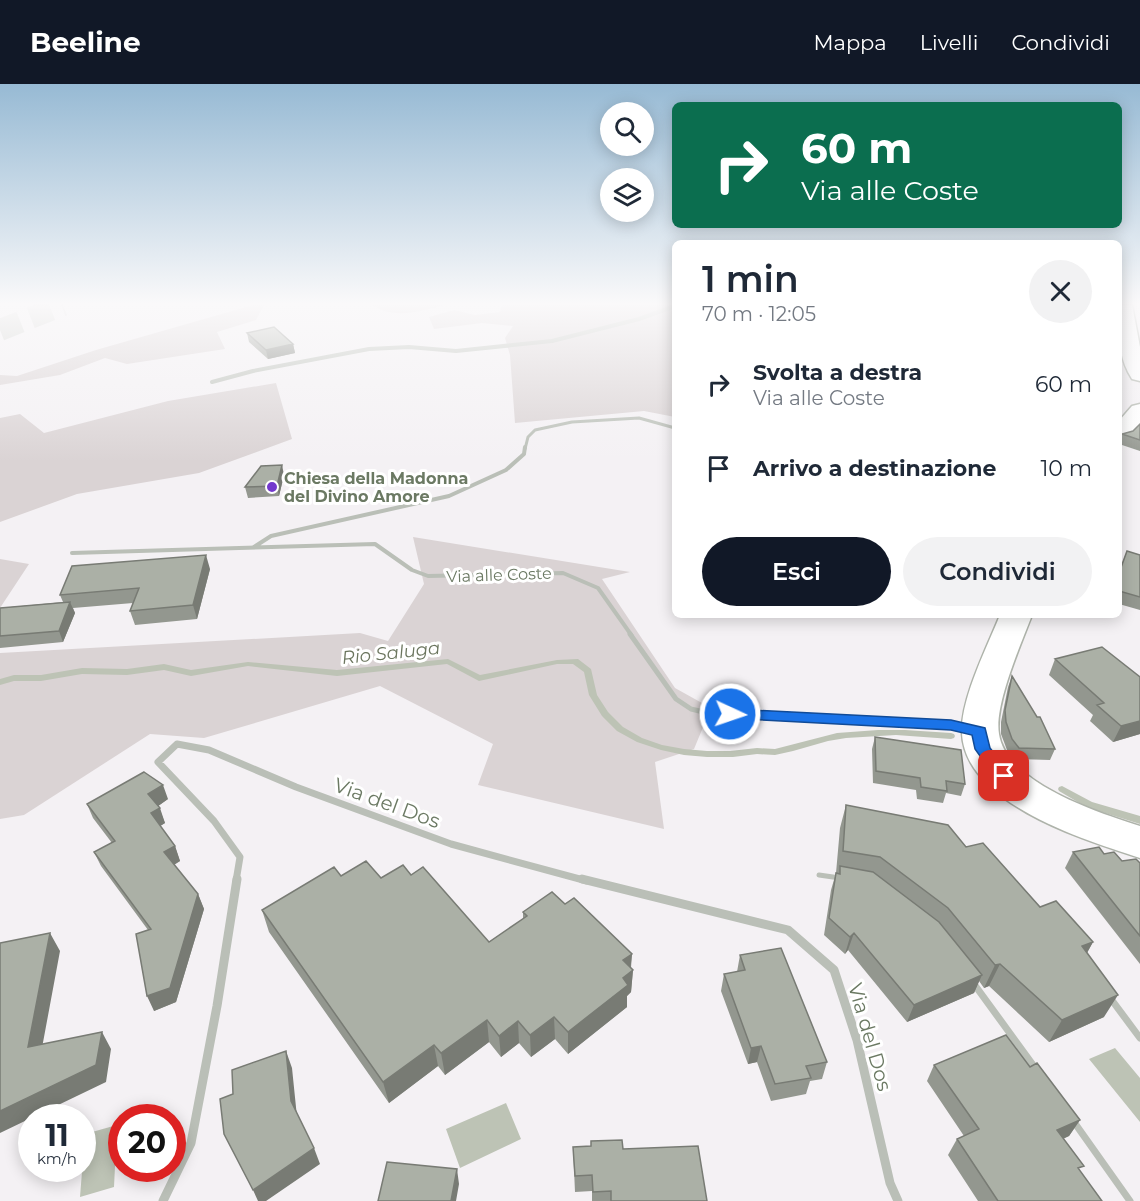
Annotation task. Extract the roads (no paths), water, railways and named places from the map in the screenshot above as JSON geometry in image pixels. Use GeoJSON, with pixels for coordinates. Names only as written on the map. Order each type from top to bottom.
{"type":"FeatureCollection","features":[{"type":"Feature","properties":{"kind":"street"},"geometry":{"type":"LineString","coordinates":[[212,382],[326,357]]}},
{"type":"Feature","properties":{"kind":"street"},"geometry":{"type":"LineString","coordinates":[[1133,357],[1140,374]]}},
{"type":"Feature","properties":{"kind":"street"},"geometry":{"type":"LineString","coordinates":[[1015,618],[1000,656],[980,732],[982,749],[1004,776],[1026,793],[1063,814],[1140,842]]}},
{"type":"Feature","properties":{"kind":"street","name":"Via del Dos"},"geometry":{"type":"LineString","coordinates":[[164,1201],[191,1143],[217,1006],[240,856],[214,821],[158,762],[177,744],[209,750],[296,787],[451,844],[659,900],[788,930],[834,970],[857,1040],[890,1183],[898,1201]]}},
{"type":"Feature","properties":{"kind":"lane"},"geometry":{"type":"LineString","coordinates":[[251,548],[271,536],[449,496],[506,470],[524,454],[527,437],[536,429],[627,418],[647,419],[672,427]]}},
{"type":"Feature","properties":{"kind":"lane","name":"Via alle Coste"},"geometry":{"type":"LineString","coordinates":[[72,553],[375,544],[387,551],[411,573],[437,577],[563,573],[598,588],[669,691],[691,709],[708,713],[951,725],[980,732]]}},
{"type":"Feature","properties":{"kind":"lane"},"geometry":{"type":"LineString","coordinates":[[819,874],[849,880]]}},
{"type":"Feature","properties":{"kind":"lane"},"geometry":{"type":"LineString","coordinates":[[969,977],[1043,1078]]}},
{"type":"Feature","properties":{"kind":"lane"},"geometry":{"type":"LineString","coordinates":[[1108,995],[1140,1038]]}},
{"type":"Feature","properties":{"kind":"lane"},"geometry":{"type":"LineString","coordinates":[[1070,1116],[1130,1201]]}},
{"type":"Feature","properties":{"kind":"waterway","name":"Rio Saluga"},"geometry":{"type":"LineString","coordinates":[[0,682],[14,678],[41,678],[82,671],[127,672],[164,667],[191,673],[248,664],[337,673],[448,661],[479,678],[557,662],[575,661],[588,671],[593,695],[605,714],[620,729],[640,740],[684,752],[707,754],[775,752],[846,735],[896,732],[951,736]]}},
{"type":"Feature","properties":{"kind":"waterway","name":"Rio Saluga"},"geometry":{"type":"LineString","coordinates":[[1062,789],[1089,805],[1140,820]]}},
{"type":"Feature","properties":{"kind":"place","name":"Chiesa della Madonna del Divino Amore"},"geometry":{"type":"Point","coordinates":[272,487]}}]}
